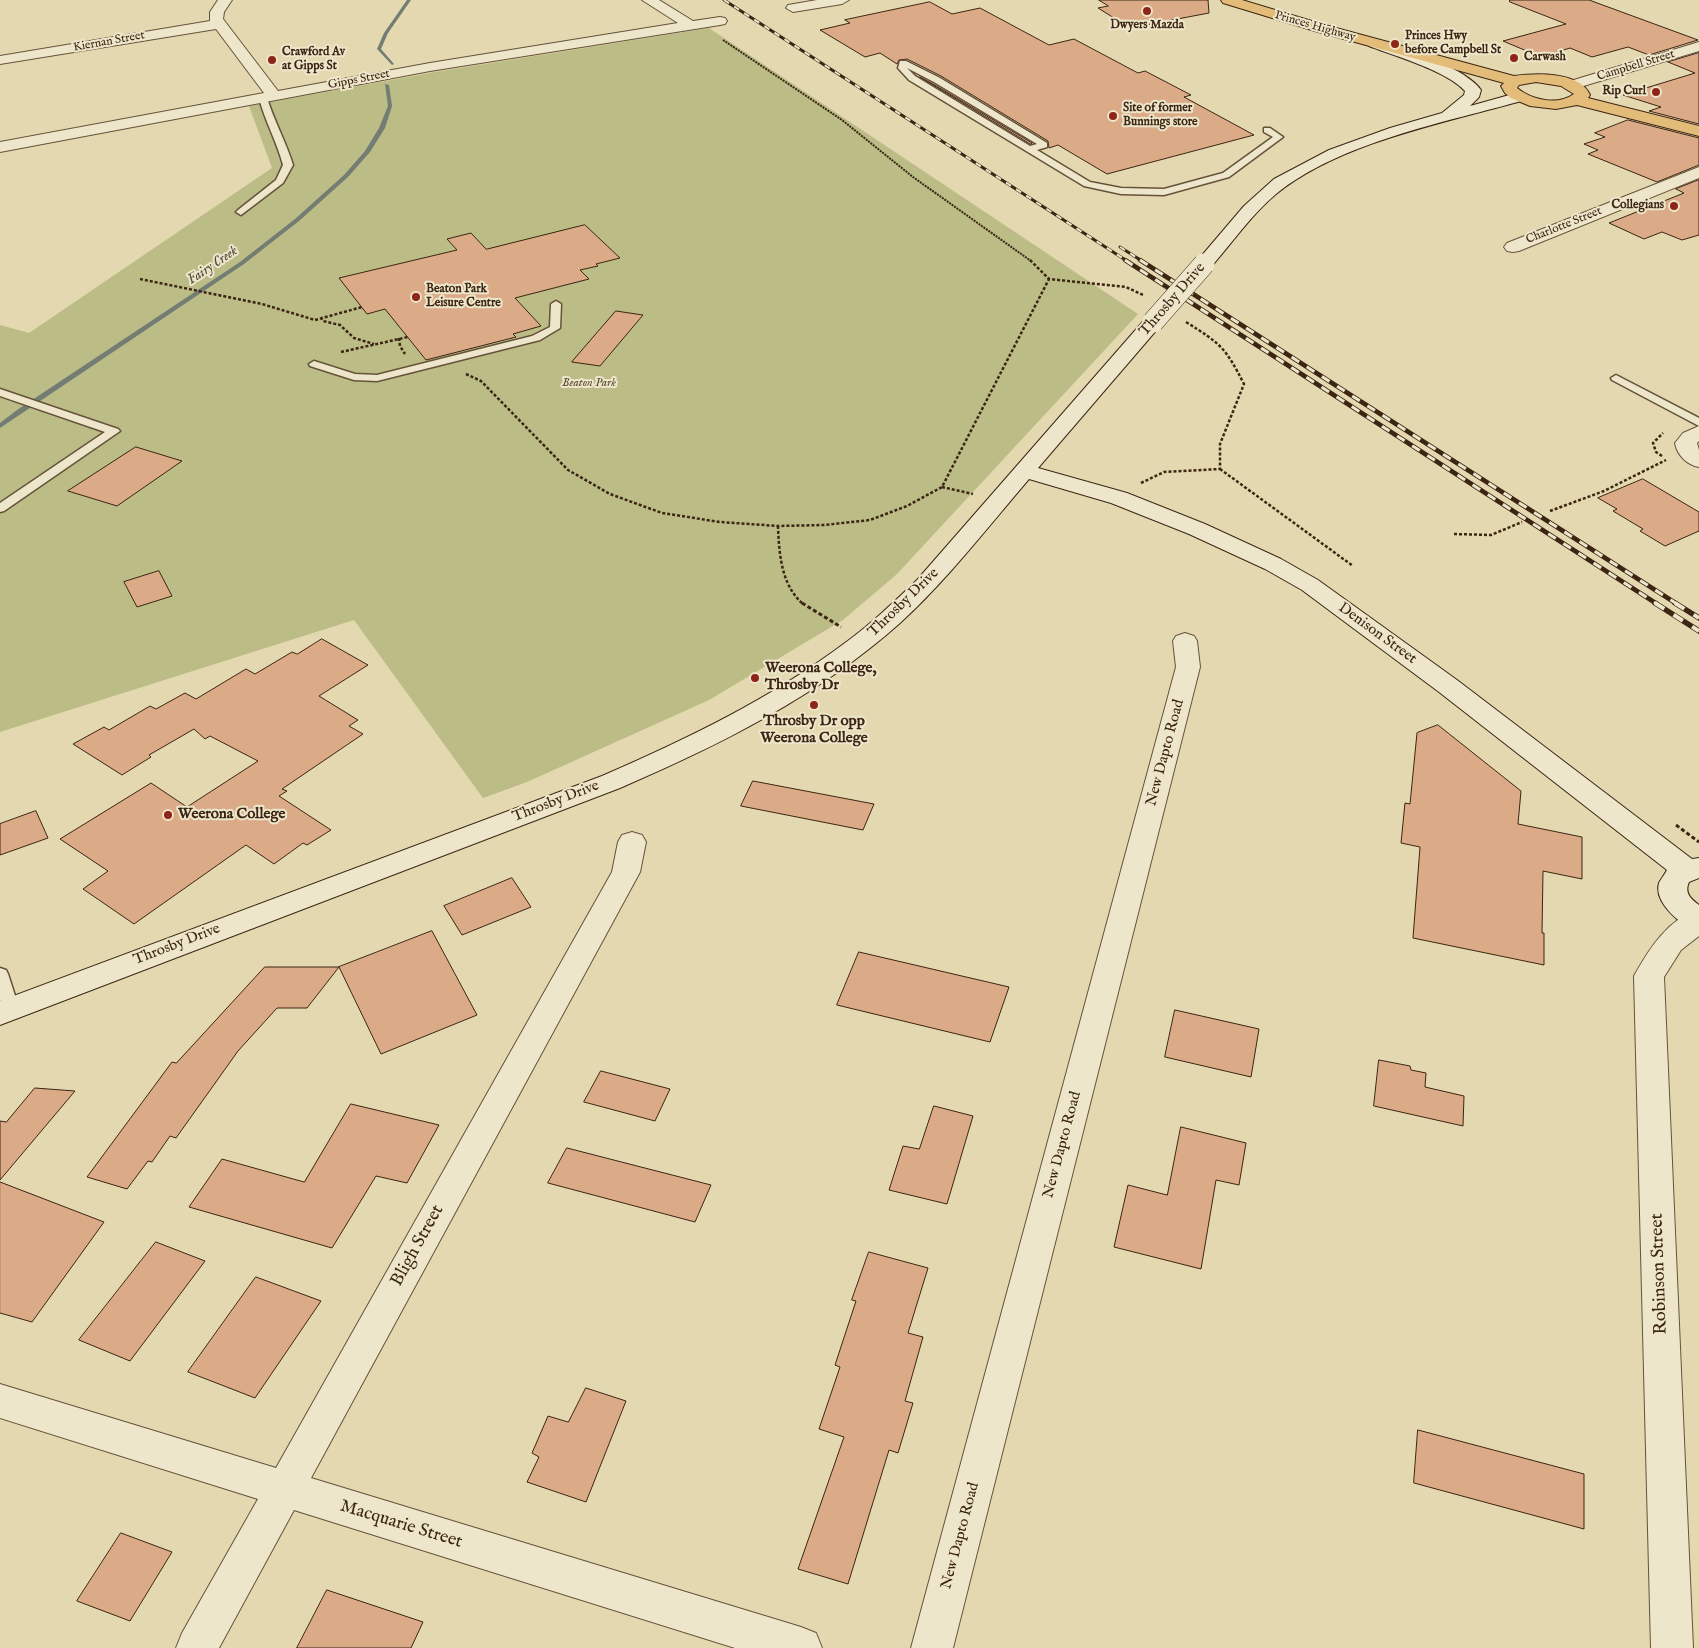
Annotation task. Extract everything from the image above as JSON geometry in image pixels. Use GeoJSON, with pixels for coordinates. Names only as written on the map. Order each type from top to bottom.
{"type":"FeatureCollection","features":[{"type":"Feature","properties":{"kind":"main road","name":"Princes Highway"},"geometry":{"type":"LineString","coordinates":[[1228,0],[1374,43],[1514,81]]}},
{"type":"Feature","properties":{"kind":"main road"},"geometry":{"type":"LineString","coordinates":[[1577,100],[1582,95],[1580,90],[1572,85],[1549,78],[1536,77],[1514,81],[1509,86],[1510,90],[1520,98],[1553,104],[1577,100],[1699,131]]}},
{"type":"Feature","properties":{"kind":"street"},"geometry":{"type":"LineString","coordinates":[[225,0],[217,12],[216,19],[268,97]]}},
{"type":"Feature","properties":{"kind":"street"},"geometry":{"type":"LineString","coordinates":[[649,0],[690,25]]}},
{"type":"Feature","properties":{"kind":"street"},"geometry":{"type":"LineString","coordinates":[[793,8],[842,0]]}},
{"type":"Feature","properties":{"kind":"street","name":"Gipps Street"},"geometry":{"type":"LineString","coordinates":[[0,147],[430,67],[720,20]]}},
{"type":"Feature","properties":{"kind":"street","name":"Kiernan Street"},"geometry":{"type":"LineString","coordinates":[[0,60],[219,24]]}},
{"type":"Feature","properties":{"kind":"street","name":"Princes Highway"},"geometry":{"type":"LineString","coordinates":[[1374,43],[1442,70],[1468,84],[1473,90],[1472,97],[1442,119]]}},
{"type":"Feature","properties":{"kind":"street","name":"Campbell Street"},"geometry":{"type":"LineString","coordinates":[[1572,85],[1697,49]]}},
{"type":"Feature","properties":{"kind":"street","name":"Throsby Drive"},"geometry":{"type":"LineString","coordinates":[[6,1010],[655,764],[739,723],[786,696],[825,671],[865,641],[899,612],[925,585],[1261,199],[1279,183],[1330,155],[1372,139],[1520,98]]}},
{"type":"Feature","properties":{"kind":"street","name":"Charlotte Street"},"geometry":{"type":"LineString","coordinates":[[1513,247],[1699,172]]}},
{"type":"Feature","properties":{"kind":"street"},"geometry":{"type":"LineString","coordinates":[[1699,432],[1690,437],[1686,443],[1687,450],[1699,461]]}},
{"type":"Feature","properties":{"kind":"street","name":"Denison Street"},"geometry":{"type":"LineString","coordinates":[[1025,471],[1119,498],[1197,529],[1273,564],[1310,585],[1693,870]]}},
{"type":"Feature","properties":{"kind":"street","name":"New Dapto Road"},"geometry":{"type":"LineString","coordinates":[[932,1648],[1188,667],[1185,641]]}},
{"type":"Feature","properties":{"kind":"street","name":"Bligh Street"},"geometry":{"type":"LineString","coordinates":[[197,1648],[626,872],[632,842]]}},
{"type":"Feature","properties":{"kind":"street"},"geometry":{"type":"LineString","coordinates":[[1693,870],[1680,874],[1674,881],[1672,888],[1675,898],[1682,908],[1699,920]]}},
{"type":"Feature","properties":{"kind":"street","name":"Robinson Street"},"geometry":{"type":"LineString","coordinates":[[1672,1648],[1650,976],[1671,942],[1699,920]]}},
{"type":"Feature","properties":{"kind":"street","name":"Macquarie Street"},"geometry":{"type":"LineString","coordinates":[[0,1401],[801,1648]]}},
{"type":"Feature","properties":{"kind":"lane"},"geometry":{"type":"LineString","coordinates":[[1029,149],[1044,145],[937,80],[903,63],[902,68],[912,78],[1029,149],[1087,184],[1121,191],[1164,192],[1226,175],[1278,137],[1267,130]]}},
{"type":"Feature","properties":{"kind":"lane"},"geometry":{"type":"LineString","coordinates":[[241,212],[280,181],[288,165],[283,148],[269,119],[268,97]]}},
{"type":"Feature","properties":{"kind":"lane"},"geometry":{"type":"LineString","coordinates":[[314,364],[354,377],[365,378],[377,378],[427,366],[547,333],[555,328],[556,304]]}},
{"type":"Feature","properties":{"kind":"lane"},"geometry":{"type":"LineString","coordinates":[[1616,378],[1699,423]]}},
{"type":"Feature","properties":{"kind":"lane"},"geometry":{"type":"LineString","coordinates":[[0,392],[52,408],[114,431],[0,508]]}},
{"type":"Feature","properties":{"kind":"lane"},"geometry":{"type":"LineString","coordinates":[[0,974],[6,1010]]}},
{"type":"Feature","properties":{"kind":"path"},"geometry":{"type":"LineString","coordinates":[[690,25],[697,34],[721,39],[842,120],[913,178],[1029,259],[1049,279],[1126,287],[1145,296]]}},
{"type":"Feature","properties":{"kind":"path"},"geometry":{"type":"LineString","coordinates":[[140,279],[251,302],[315,320],[362,308]]}},
{"type":"Feature","properties":{"kind":"path"},"geometry":{"type":"LineString","coordinates":[[427,366],[467,374],[480,381],[568,470],[610,494],[662,513],[720,522],[778,526],[824,526],[870,520],[907,506],[942,487],[1049,279]]}},
{"type":"Feature","properties":{"kind":"path"},"geometry":{"type":"LineString","coordinates":[[321,317],[324,321],[340,325],[354,338],[376,344]]}},
{"type":"Feature","properties":{"kind":"path"},"geometry":{"type":"LineString","coordinates":[[1185,321],[1217,341],[1229,354],[1244,384],[1220,444],[1220,469]]}},
{"type":"Feature","properties":{"kind":"path"},"geometry":{"type":"LineString","coordinates":[[340,352],[408,337]]}},
{"type":"Feature","properties":{"kind":"path"},"geometry":{"type":"LineString","coordinates":[[1550,511],[1604,491],[1667,460]]}},
{"type":"Feature","properties":{"kind":"path"},"geometry":{"type":"LineString","coordinates":[[1133,486],[1164,472],[1220,469],[1353,566]]}},
{"type":"Feature","properties":{"kind":"path"},"geometry":{"type":"LineString","coordinates":[[942,487],[977,494]]}},
{"type":"Feature","properties":{"kind":"path"},"geometry":{"type":"LineString","coordinates":[[1454,534],[1491,535],[1522,522]]}},
{"type":"Feature","properties":{"kind":"path"},"geometry":{"type":"LineString","coordinates":[[778,526],[778,552],[788,584],[799,601],[865,641]]}},
{"type":"Feature","properties":{"kind":"green space","name":"Beaton Park"},"geometry":{"type":"Polygon","coordinates":[[[709,28],[1138,314],[897,574],[843,620],[709,700],[527,782],[483,798],[354,620],[0,732],[0,325],[29,333],[272,168],[249,106],[435,72],[709,28]]]}},
{"type":"Feature","properties":{"kind":"building","name":"Dwyers Mazda"},"geometry":{"type":"Polygon","coordinates":[[[1099,0],[1208,0],[1209,13],[1130,28],[1098,8],[1108,6],[1099,0]]]}},
{"type":"Feature","properties":{"kind":"building"},"geometry":{"type":"Polygon","coordinates":[[[1510,0],[1589,0],[1698,40],[1649,55],[1628,47],[1592,57],[1570,48],[1541,57],[1503,41],[1566,24],[1510,2],[1510,0]]]}},
{"type":"Feature","properties":{"kind":"building","name":"Site of former Bunnings store"},"geometry":{"type":"Polygon","coordinates":[[[930,2],[952,14],[980,8],[1049,45],[1074,39],[1138,73],[1145,71],[1191,95],[1184,97],[1254,135],[1107,174],[1058,145],[1049,148],[1048,141],[941,76],[907,59],[899,60],[897,64],[880,53],[865,57],[820,30],[850,23],[845,20],[930,2]]]}},
{"type":"Feature","properties":{"kind":"building"},"geometry":{"type":"Polygon","coordinates":[[[1699,53],[1699,124],[1649,111],[1661,107],[1623,95],[1695,73],[1668,62],[1699,53]]]}},
{"type":"Feature","properties":{"kind":"building"},"geometry":{"type":"Polygon","coordinates":[[[920,77],[933,84],[1032,143],[1031,144],[920,77]]]}},
{"type":"Feature","properties":{"kind":"building"},"geometry":{"type":"Polygon","coordinates":[[[1628,120],[1699,138],[1699,165],[1657,182],[1588,154],[1598,150],[1584,144],[1605,137],[1595,133],[1628,120]]]}},
{"type":"Feature","properties":{"kind":"building","name":"Collegians"},"geometry":{"type":"Polygon","coordinates":[[[1699,180],[1699,235],[1682,240],[1662,232],[1644,239],[1609,223],[1684,193],[1676,189],[1699,180]]]}},
{"type":"Feature","properties":{"kind":"building","name":"Beaton Park Leisure Centre"},"geometry":{"type":"Polygon","coordinates":[[[585,225],[620,258],[580,270],[589,279],[515,298],[541,326],[513,334],[516,337],[426,360],[385,309],[367,314],[339,278],[457,250],[447,239],[471,233],[486,249],[585,225]]]}},
{"type":"Feature","properties":{"kind":"building"},"geometry":{"type":"Polygon","coordinates":[[[616,311],[643,315],[600,366],[572,362],[616,311]]]}},
{"type":"Feature","properties":{"kind":"building"},"geometry":{"type":"Polygon","coordinates":[[[136,447],[182,461],[117,506],[68,491],[136,447]]]}},
{"type":"Feature","properties":{"kind":"building"},"geometry":{"type":"Polygon","coordinates":[[[1643,479],[1699,512],[1699,531],[1665,546],[1640,531],[1643,529],[1613,511],[1617,509],[1598,498],[1643,479]]]}},
{"type":"Feature","properties":{"kind":"building"},"geometry":{"type":"Polygon","coordinates":[[[159,571],[172,596],[137,607],[124,582],[159,571]]]}},
{"type":"Feature","properties":{"kind":"building"},"geometry":{"type":"Polygon","coordinates":[[[322,639],[368,665],[319,696],[358,720],[349,726],[363,734],[282,789],[287,791],[279,796],[331,830],[307,845],[303,843],[274,864],[246,845],[134,924],[83,889],[108,871],[60,839],[151,783],[187,807],[258,761],[210,736],[205,739],[194,729],[149,755],[151,757],[122,775],[73,744],[104,727],[109,730],[150,706],[156,709],[185,693],[196,699],[246,669],[255,674],[292,652],[297,654],[322,639]]]}},
{"type":"Feature","properties":{"kind":"building"},"geometry":{"type":"Polygon","coordinates":[[[1438,725],[1521,791],[1518,824],[1582,837],[1582,879],[1543,871],[1542,933],[1544,933],[1544,965],[1413,938],[1420,847],[1401,843],[1405,803],[1410,804],[1417,733],[1438,725]]]}},
{"type":"Feature","properties":{"kind":"building"},"geometry":{"type":"Polygon","coordinates":[[[753,781],[874,804],[863,830],[741,806],[753,781]]]}},
{"type":"Feature","properties":{"kind":"building"},"geometry":{"type":"Polygon","coordinates":[[[36,811],[48,838],[0,855],[0,824],[36,811]]]}},
{"type":"Feature","properties":{"kind":"building"},"geometry":{"type":"Polygon","coordinates":[[[512,878],[531,907],[462,935],[444,906],[512,878]]]}},
{"type":"Feature","properties":{"kind":"building"},"geometry":{"type":"Polygon","coordinates":[[[432,931],[477,1015],[381,1054],[339,967],[432,931]]]}},
{"type":"Feature","properties":{"kind":"building"},"geometry":{"type":"Polygon","coordinates":[[[859,952],[1009,987],[990,1042],[837,1005],[859,952]]]}},
{"type":"Feature","properties":{"kind":"building"},"geometry":{"type":"Polygon","coordinates":[[[265,967],[339,967],[307,1008],[277,1008],[238,1051],[176,1138],[170,1136],[152,1162],[148,1161],[127,1189],[87,1177],[172,1062],[176,1063],[265,967]]]}},
{"type":"Feature","properties":{"kind":"building"},"geometry":{"type":"Polygon","coordinates":[[[1175,1010],[1259,1029],[1251,1077],[1165,1057],[1175,1010]]]}},
{"type":"Feature","properties":{"kind":"building"},"geometry":{"type":"Polygon","coordinates":[[[1379,1060],[1410,1066],[1411,1070],[1426,1073],[1425,1087],[1464,1096],[1463,1126],[1374,1106],[1379,1060]]]}},
{"type":"Feature","properties":{"kind":"building"},"geometry":{"type":"Polygon","coordinates":[[[601,1071],[670,1089],[655,1121],[584,1102],[601,1071]]]}},
{"type":"Feature","properties":{"kind":"building"},"geometry":{"type":"Polygon","coordinates":[[[35,1088],[75,1091],[0,1180],[0,1121],[6,1122],[35,1088]]]}},
{"type":"Feature","properties":{"kind":"building"},"geometry":{"type":"Polygon","coordinates":[[[351,1104],[439,1125],[407,1183],[376,1176],[332,1248],[189,1207],[222,1159],[304,1182],[351,1104]]]}},
{"type":"Feature","properties":{"kind":"building"},"geometry":{"type":"Polygon","coordinates":[[[934,1106],[973,1116],[947,1204],[889,1190],[903,1146],[919,1149],[934,1106]]]}},
{"type":"Feature","properties":{"kind":"building"},"geometry":{"type":"Polygon","coordinates":[[[1181,1127],[1246,1143],[1239,1185],[1216,1180],[1201,1269],[1114,1247],[1128,1185],[1167,1195],[1181,1127]]]}},
{"type":"Feature","properties":{"kind":"building"},"geometry":{"type":"Polygon","coordinates":[[[567,1148],[711,1185],[695,1222],[548,1183],[567,1148]]]}},
{"type":"Feature","properties":{"kind":"building"},"geometry":{"type":"Polygon","coordinates":[[[0,1182],[104,1222],[32,1322],[0,1313],[0,1182]]]}},
{"type":"Feature","properties":{"kind":"building"},"geometry":{"type":"Polygon","coordinates":[[[156,1242],[205,1261],[130,1361],[79,1340],[156,1242]]]}},
{"type":"Feature","properties":{"kind":"building"},"geometry":{"type":"Polygon","coordinates":[[[869,1252],[928,1268],[908,1333],[923,1337],[905,1401],[913,1403],[898,1453],[889,1450],[848,1584],[798,1569],[844,1437],[819,1429],[840,1367],[835,1365],[856,1301],[852,1300],[869,1252]]]}},
{"type":"Feature","properties":{"kind":"building"},"geometry":{"type":"Polygon","coordinates":[[[256,1277],[321,1301],[255,1398],[188,1372],[256,1277]]]}},
{"type":"Feature","properties":{"kind":"building"},"geometry":{"type":"Polygon","coordinates":[[[586,1388],[626,1401],[586,1502],[527,1482],[539,1457],[532,1453],[548,1416],[568,1422],[586,1388]]]}},
{"type":"Feature","properties":{"kind":"building"},"geometry":{"type":"Polygon","coordinates":[[[1418,1430],[1584,1474],[1584,1529],[1414,1483],[1418,1430]]]}},
{"type":"Feature","properties":{"kind":"building"},"geometry":{"type":"Polygon","coordinates":[[[121,1533],[172,1552],[130,1621],[77,1601],[121,1533]]]}},
{"type":"Feature","properties":{"kind":"building"},"geometry":{"type":"Polygon","coordinates":[[[327,1590],[423,1622],[411,1648],[297,1648],[327,1590]]]}},
{"type":"Feature","properties":{"kind":"waterway","name":"Fairy Creek"},"geometry":{"type":"LineString","coordinates":[[392,64],[379,49],[386,33],[409,0]]}},
{"type":"Feature","properties":{"kind":"waterway","name":"Fairy Creek"},"geometry":{"type":"LineString","coordinates":[[0,426],[19,411],[242,263],[297,220],[346,176],[367,152],[382,128],[390,106],[387,85]]}},
{"type":"Feature","properties":{"kind":"railway"},"geometry":{"type":"LineString","coordinates":[[724,0],[1127,261]]}},
{"type":"Feature","properties":{"kind":"railway"},"geometry":{"type":"LineString","coordinates":[[1120,247],[1142,261]]}},
{"type":"Feature","properties":{"kind":"railway"},"geometry":{"type":"LineString","coordinates":[[1125,260],[1657,604]]}},
{"type":"Feature","properties":{"kind":"railway"},"geometry":{"type":"LineString","coordinates":[[1140,260],[1677,604]]}},
{"type":"Feature","properties":{"kind":"railway"},"geometry":{"type":"LineString","coordinates":[[1655,603],[1699,631]]}},
{"type":"Feature","properties":{"kind":"railway"},"geometry":{"type":"LineString","coordinates":[[1675,603],[1699,618]]}},
{"type":"Feature","properties":{"kind":"place","name":"Dwyers Mazda"},"geometry":{"type":"Point","coordinates":[1147,11]}},
{"type":"Feature","properties":{"kind":"place","name":"Princes Hwy before Campbell St"},"geometry":{"type":"Point","coordinates":[1395,44]}},
{"type":"Feature","properties":{"kind":"place","name":"Carwash"},"geometry":{"type":"Point","coordinates":[1514,58]}},
{"type":"Feature","properties":{"kind":"place","name":"Crawford Av at Gipps St"},"geometry":{"type":"Point","coordinates":[272,60]}},
{"type":"Feature","properties":{"kind":"place","name":"Rip Curl"},"geometry":{"type":"Point","coordinates":[1656,92]}},
{"type":"Feature","properties":{"kind":"place","name":"Site of former Bunnings store"},"geometry":{"type":"Point","coordinates":[1113,116]}},
{"type":"Feature","properties":{"kind":"place","name":"Collegians"},"geometry":{"type":"Point","coordinates":[1674,206]}},
{"type":"Feature","properties":{"kind":"place","name":"Beaton Park Leisure Centre"},"geometry":{"type":"Point","coordinates":[416,297]}},
{"type":"Feature","properties":{"kind":"place","name":"Weerona College, Throsby Dr"},"geometry":{"type":"Point","coordinates":[755,678]}},
{"type":"Feature","properties":{"kind":"place","name":"Throsby Dr opp Weerona College"},"geometry":{"type":"Point","coordinates":[814,705]}},
{"type":"Feature","properties":{"kind":"place","name":"Weerona College"},"geometry":{"type":"Point","coordinates":[168,815]}}]}
